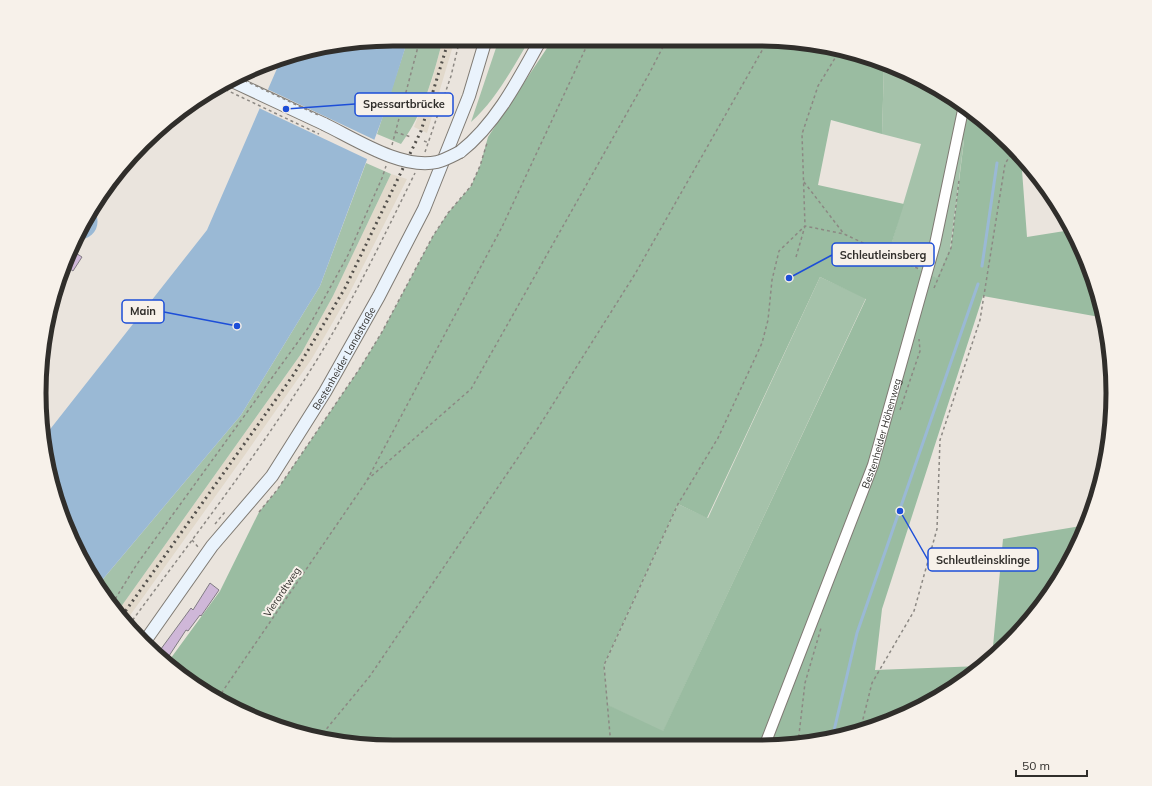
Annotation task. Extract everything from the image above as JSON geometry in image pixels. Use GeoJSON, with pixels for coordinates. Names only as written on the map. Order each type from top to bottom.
{"type":"FeatureCollection","features":[{"type":"Feature","properties":{"kind":"main road","name":"Bestenheider Landstraße"},"geometry":{"type":"LineString","coordinates":[[148,638],[212,546],[272,476],[326,392],[379,296],[424,209],[469,96],[484,46]]}},
{"type":"Feature","properties":{"kind":"main road"},"geometry":{"type":"LineString","coordinates":[[237,83],[397,159],[412,162],[436,162],[460,152],[483,132],[514,86],[537,46]]}},
{"type":"Feature","properties":{"kind":"street","name":"Bestenheider Höhenweg"},"geometry":{"type":"LineString","coordinates":[[766,740],[873,465],[928,273],[963,112]]}},
{"type":"Feature","properties":{"kind":"path"},"geometry":{"type":"LineString","coordinates":[[390,152],[418,46]]}},
{"type":"Feature","properties":{"kind":"path"},"geometry":{"type":"LineString","coordinates":[[422,157],[429,143],[458,46]]}},
{"type":"Feature","properties":{"kind":"path"},"geometry":{"type":"LineString","coordinates":[[366,482],[502,227],[587,46]]}},
{"type":"Feature","properties":{"kind":"path"},"geometry":{"type":"LineString","coordinates":[[366,482],[471,389],[663,46]]}},
{"type":"Feature","properties":{"kind":"path"},"geometry":{"type":"LineString","coordinates":[[323,732],[370,676],[538,428],[636,274],[764,46]]}},
{"type":"Feature","properties":{"kind":"path"},"geometry":{"type":"LineString","coordinates":[[796,257],[805,226],[802,134],[818,86],[837,55]]}},
{"type":"Feature","properties":{"kind":"path"},"geometry":{"type":"LineString","coordinates":[[395,132],[411,137]]}},
{"type":"Feature","properties":{"kind":"path"},"geometry":{"type":"LineString","coordinates":[[259,512],[277,490],[360,368],[382,332],[433,236],[448,213],[470,186],[480,166],[486,148],[488,137],[483,132]]}},
{"type":"Feature","properties":{"kind":"path"},"geometry":{"type":"LineString","coordinates":[[424,141],[429,143]]}},
{"type":"Feature","properties":{"kind":"path"},"geometry":{"type":"LineString","coordinates":[[862,725],[872,683],[914,611],[937,529],[940,440],[980,320],[1005,164],[1011,155]]}},
{"type":"Feature","properties":{"kind":"path"},"geometry":{"type":"LineString","coordinates":[[115,600],[137,564],[308,328],[348,255],[382,178],[386,165]]}},
{"type":"Feature","properties":{"kind":"path"},"geometry":{"type":"LineString","coordinates":[[132,621],[269,434],[318,358],[359,285],[415,171]]}},
{"type":"Feature","properties":{"kind":"path"},"geometry":{"type":"LineString","coordinates":[[804,182],[844,234]]}},
{"type":"Feature","properties":{"kind":"path"},"geometry":{"type":"LineString","coordinates":[[805,226],[844,234],[928,273]]}},
{"type":"Feature","properties":{"kind":"path"},"geometry":{"type":"LineString","coordinates":[[611,740],[604,665],[678,504],[718,438],[762,343],[768,320],[772,280],[779,251],[805,226]]}},
{"type":"Feature","properties":{"kind":"path","name":"Vierordtweg"},"geometry":{"type":"LineString","coordinates":[[220,695],[366,482]]}},
{"type":"Feature","properties":{"kind":"path"},"geometry":{"type":"LineString","coordinates":[[211,530],[225,512]]}},
{"type":"Feature","properties":{"kind":"path"},"geometry":{"type":"LineString","coordinates":[[192,540],[198,547]]}},
{"type":"Feature","properties":{"kind":"shaded area"},"geometry":{"type":"Polygon","coordinates":[[[441,46],[453,46],[427,133],[414,127],[432,80],[441,46]]]}},
{"type":"Feature","properties":{"kind":"shaded area"},"geometry":{"type":"Polygon","coordinates":[[[391,174],[407,179],[348,296],[311,360],[129,618],[121,607],[301,354],[333,296],[391,174]]]}},
{"type":"Feature","properties":{"kind":"green space"},"geometry":{"type":"Polygon","coordinates":[[[406,46],[441,46],[422,107],[401,144],[377,134],[406,46]]]}},
{"type":"Feature","properties":{"kind":"green space"},"geometry":{"type":"Polygon","coordinates":[[[497,46],[526,46],[496,93],[471,122],[497,46]]]}},
{"type":"Feature","properties":{"kind":"green space"},"geometry":{"type":"Polygon","coordinates":[[[548,46],[782,47],[827,53],[871,64],[884,69],[882,134],[831,120],[818,185],[904,204],[888,255],[937,278],[951,247],[964,140],[957,134],[962,112],[988,132],[1020,164],[1022,166],[1027,237],[1065,231],[1080,260],[1088,281],[1097,317],[983,296],[882,609],[875,670],[972,666],[952,682],[932,694],[892,714],[849,728],[804,737],[759,740],[393,740],[348,737],[281,722],[260,714],[219,694],[200,682],[170,659],[220,591],[259,512],[277,490],[360,368],[382,332],[433,236],[448,213],[471,186],[480,166],[488,137],[548,46]],[[820,277],[707,518],[678,504],[604,665],[608,705],[663,731],[866,299],[820,277]]]}},
{"type":"Feature","properties":{"kind":"green space"},"geometry":{"type":"Polygon","coordinates":[[[884,69],[933,92],[963,113],[964,140],[950,250],[938,279],[888,255],[921,144],[882,134],[884,69]]]}},
{"type":"Feature","properties":{"kind":"green space"},"geometry":{"type":"Polygon","coordinates":[[[366,163],[391,174],[333,296],[301,354],[121,607],[101,581],[241,415],[320,286],[366,163]]]}},
{"type":"Feature","properties":{"kind":"green space"},"geometry":{"type":"Polygon","coordinates":[[[820,277],[866,298],[663,732],[607,705],[604,665],[678,504],[708,518],[820,277]]]}},
{"type":"Feature","properties":{"kind":"green space"},"geometry":{"type":"Polygon","coordinates":[[[1080,526],[1048,586],[1020,622],[993,649],[1003,539],[1080,526]]]}},
{"type":"Feature","properties":{"kind":"water"},"geometry":{"type":"Polygon","coordinates":[[[406,46],[388,103],[320,286],[241,415],[101,581],[72,526],[64,505],[53,461],[48,431],[207,230],[279,65],[303,58],[348,49],[406,46]]]}},
{"type":"Feature","properties":{"kind":"water"},"geometry":{"type":"Polygon","coordinates":[[[96,213],[98,221],[97,226],[88,237],[83,239],[96,213]]]}},
{"type":"Feature","properties":{"kind":"pier"},"geometry":{"type":"Polygon","coordinates":[[[267,89],[377,141],[369,160],[259,108],[267,89]]]}},
{"type":"Feature","properties":{"kind":"building"},"geometry":{"type":"Polygon","coordinates":[[[76,253],[82,257],[73,271],[69,268],[76,253]]]}},
{"type":"Feature","properties":{"kind":"building"},"geometry":{"type":"Polygon","coordinates":[[[210,583],[219,590],[201,616],[200,615],[188,631],[186,630],[168,657],[160,650],[191,608],[193,610],[210,583]]]}},
{"type":"Feature","properties":{"kind":"waterway"},"geometry":{"type":"LineString","coordinates":[[982,266],[997,163]]}},
{"type":"Feature","properties":{"kind":"waterway"},"geometry":{"type":"LineString","coordinates":[[834,731],[857,633],[978,284]]}},
{"type":"Feature","properties":{"kind":"railway"},"geometry":{"type":"LineString","coordinates":[[125,612],[294,374],[345,288],[421,131],[447,46]]}},
{"type":"Feature","properties":{"kind":"place","name":"Spessartbrücke"},"geometry":{"type":"Point","coordinates":[286,109]}},
{"type":"Feature","properties":{"kind":"place","name":"Schleutleinsberg"},"geometry":{"type":"Point","coordinates":[789,278]}},
{"type":"Feature","properties":{"kind":"place","name":"Main"},"geometry":{"type":"Point","coordinates":[237,326]}},
{"type":"Feature","properties":{"kind":"place","name":"Schleutleinsklinge"},"geometry":{"type":"Point","coordinates":[900,511]}}]}
